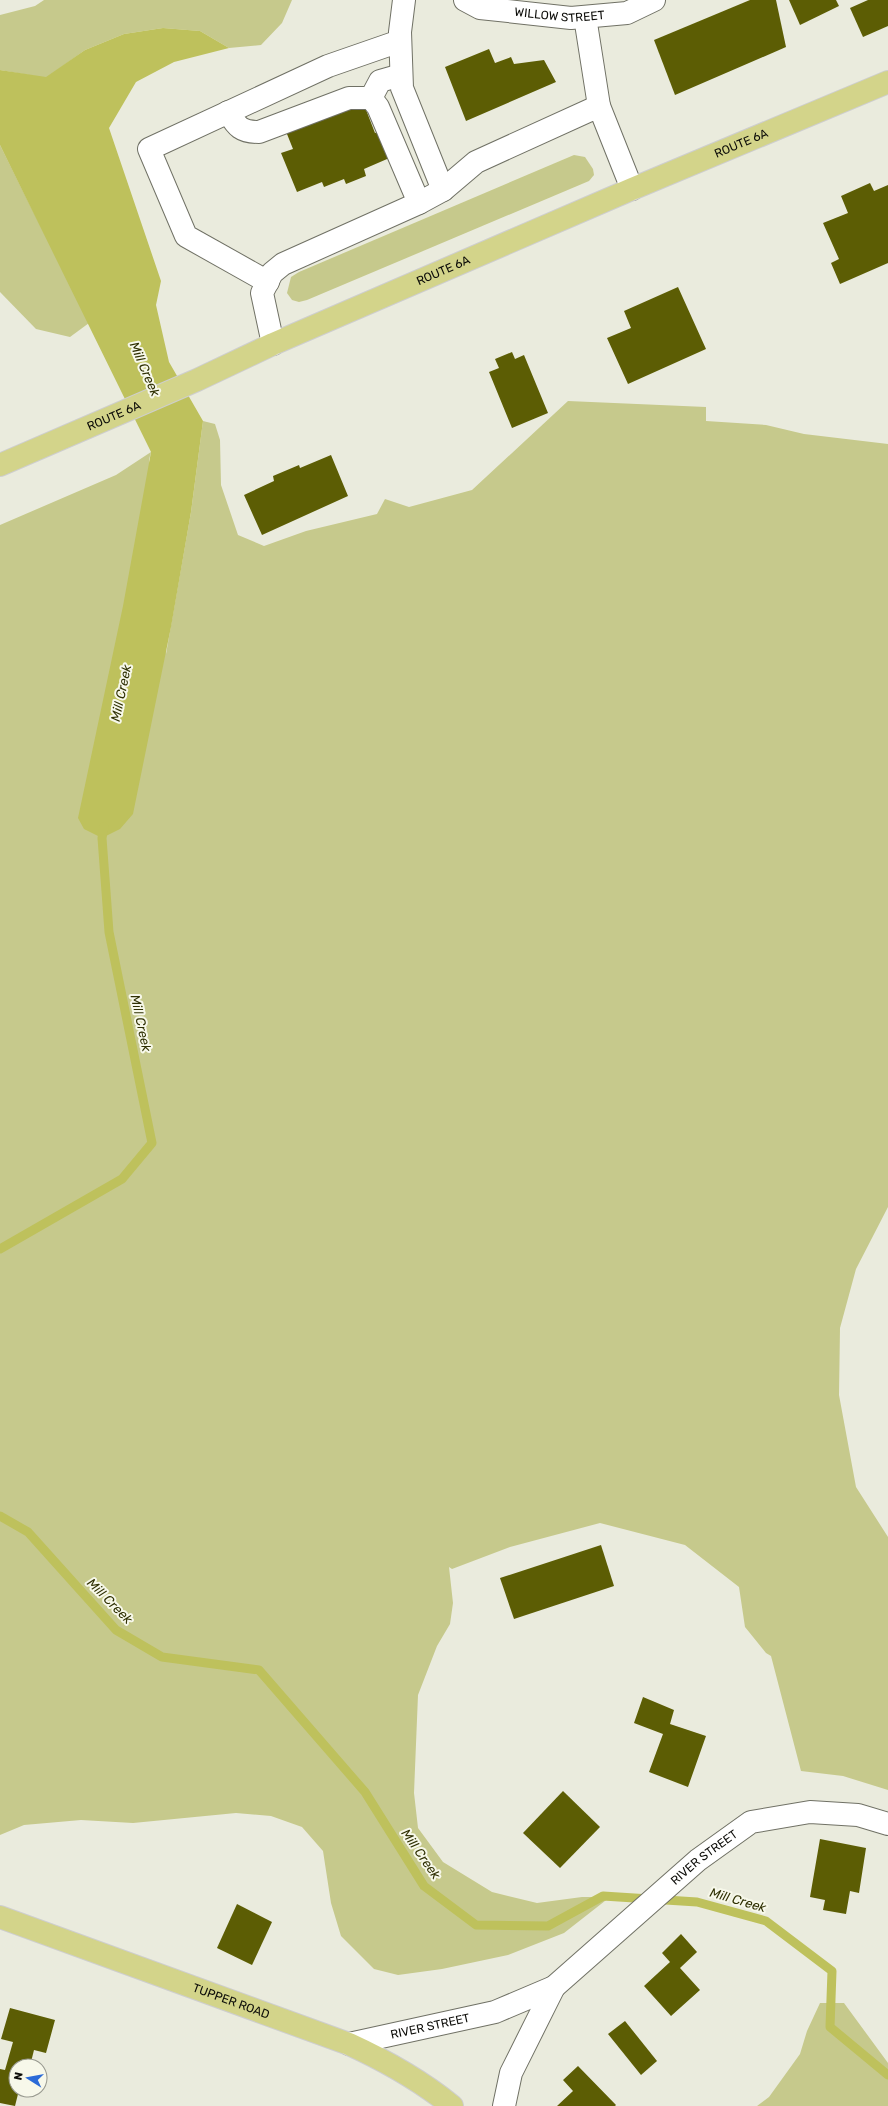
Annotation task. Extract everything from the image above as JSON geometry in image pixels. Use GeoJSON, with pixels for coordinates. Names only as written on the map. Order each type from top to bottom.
{"type":"FeatureCollection","features":[{"type":"Feature","properties":{"kind":"main road","name":"ROUTE 6A"},"geometry":{"type":"LineString","coordinates":[[0,465],[197,380],[273,344],[888,82]]}},
{"type":"Feature","properties":{"kind":"main road","name":"TUPPER ROAD"},"geometry":{"type":"LineString","coordinates":[[0,1918],[349,2044],[386,2061],[422,2083],[452,2106]]}},
{"type":"Feature","properties":{"kind":"street"},"geometry":{"type":"LineString","coordinates":[[404,0],[400,41],[402,88],[443,190]]}},
{"type":"Feature","properties":{"kind":"street","name":"WILLOW STREET"},"geometry":{"type":"LineString","coordinates":[[465,0],[480,8],[571,18],[627,13],[654,0]]}},
{"type":"Feature","properties":{"kind":"street"},"geometry":{"type":"LineString","coordinates":[[585,17],[599,106],[632,190]]}},
{"type":"Feature","properties":{"kind":"street"},"geometry":{"type":"LineString","coordinates":[[268,282],[186,236],[149,149],[328,66],[400,41]]}},
{"type":"Feature","properties":{"kind":"street"},"geometry":{"type":"LineString","coordinates":[[371,98],[380,81],[401,75]]}},
{"type":"Feature","properties":{"kind":"street"},"geometry":{"type":"LineString","coordinates":[[228,112],[237,126],[248,132],[259,132],[349,98],[371,98]]}},
{"type":"Feature","properties":{"kind":"street"},"geometry":{"type":"LineString","coordinates":[[371,98],[384,122],[419,203]]}},
{"type":"Feature","properties":{"kind":"street"},"geometry":{"type":"LineString","coordinates":[[273,344],[262,293],[272,273],[283,264],[419,203],[443,190],[476,162],[599,106]]}},
{"type":"Feature","properties":{"kind":"street","name":"RIVER STREET"},"geometry":{"type":"LineString","coordinates":[[349,2044],[495,2012],[554,1987],[698,1860],[752,1822],[810,1812],[858,1815],[888,1824]]}},
{"type":"Feature","properties":{"kind":"street","name":"RIVER STREET"},"geometry":{"type":"LineString","coordinates":[[504,2106],[511,2073],[554,1987]]}},
{"type":"Feature","properties":{"kind":"green space"},"geometry":{"type":"Polygon","coordinates":[[[44,0],[292,0],[282,23],[261,45],[229,48],[200,31],[163,28],[124,34],[85,50],[46,78],[0,70],[0,15],[35,6],[44,0]]]}},
{"type":"Feature","properties":{"kind":"green space"},"geometry":{"type":"Polygon","coordinates":[[[0,145],[89,323],[70,337],[36,329],[0,292],[0,145]]]}},
{"type":"Feature","properties":{"kind":"green space"},"geometry":{"type":"Polygon","coordinates":[[[574,155],[585,157],[593,169],[594,175],[589,181],[307,300],[299,302],[292,300],[287,293],[291,277],[299,272],[574,155]]]}},
{"type":"Feature","properties":{"kind":"green space"},"geometry":{"type":"Polygon","coordinates":[[[568,401],[706,407],[706,421],[766,425],[804,434],[888,444],[888,1207],[856,1269],[840,1328],[839,1395],[856,1487],[888,1537],[888,1790],[843,1776],[801,1771],[771,1656],[766,1653],[745,1627],[739,1587],[685,1545],[600,1523],[510,1547],[452,1569],[449,1567],[453,1603],[450,1624],[437,1646],[418,1695],[414,1793],[418,1828],[443,1862],[492,1892],[537,1903],[582,1897],[610,1897],[564,1933],[508,1955],[442,1969],[398,1975],[374,1969],[341,1936],[331,1903],[323,1851],[302,1827],[271,1816],[236,1813],[133,1823],[81,1820],[24,1825],[0,1835],[0,525],[116,475],[151,452],[149,460],[166,654],[191,512],[203,421],[215,424],[220,440],[221,485],[238,535],[264,546],[306,531],[377,514],[385,499],[409,507],[472,490],[568,401]]]}},
{"type":"Feature","properties":{"kind":"green space"},"geometry":{"type":"Polygon","coordinates":[[[820,2003],[844,2003],[888,2063],[888,2106],[757,2106],[769,2097],[800,2054],[807,2031],[820,2003]]]}},
{"type":"Feature","properties":{"kind":"water"},"geometry":{"type":"Polygon","coordinates":[[[163,28],[200,31],[229,48],[174,62],[136,82],[109,128],[161,281],[156,305],[169,362],[203,421],[191,512],[171,627],[133,814],[120,829],[102,838],[84,829],[78,818],[123,606],[151,452],[0,145],[0,70],[46,77],[85,50],[124,34],[163,28]]]}},
{"type":"Feature","properties":{"kind":"building"},"geometry":{"type":"Polygon","coordinates":[[[750,0],[776,0],[786,47],[675,95],[654,40],[750,0]]]}},
{"type":"Feature","properties":{"kind":"building"},"geometry":{"type":"Polygon","coordinates":[[[789,0],[836,0],[839,6],[800,25],[789,0]]]}},
{"type":"Feature","properties":{"kind":"building"},"geometry":{"type":"Polygon","coordinates":[[[868,0],[888,0],[888,26],[863,37],[850,8],[868,0]]]}},
{"type":"Feature","properties":{"kind":"building"},"geometry":{"type":"Polygon","coordinates":[[[489,49],[495,63],[511,57],[514,64],[544,60],[556,82],[466,121],[445,67],[489,49]]]}},
{"type":"Feature","properties":{"kind":"building"},"geometry":{"type":"Polygon","coordinates":[[[363,102],[375,133],[384,130],[394,156],[364,169],[366,176],[346,184],[344,179],[324,187],[322,182],[297,192],[281,153],[293,149],[285,129],[363,102]]]}},
{"type":"Feature","properties":{"kind":"building"},"geometry":{"type":"Polygon","coordinates":[[[870,183],[874,191],[888,185],[888,263],[840,284],[831,263],[839,259],[823,223],[848,213],[841,196],[870,183]]]}},
{"type":"Feature","properties":{"kind":"building"},"geometry":{"type":"Polygon","coordinates":[[[678,287],[706,349],[628,384],[607,338],[631,328],[624,311],[678,287]]]}},
{"type":"Feature","properties":{"kind":"building"},"geometry":{"type":"Polygon","coordinates":[[[512,352],[515,359],[524,355],[548,413],[512,428],[489,372],[499,368],[495,359],[512,352]]]}},
{"type":"Feature","properties":{"kind":"building"},"geometry":{"type":"Polygon","coordinates":[[[331,455],[348,496],[262,535],[244,495],[274,481],[273,476],[299,465],[300,468],[331,455]]]}},
{"type":"Feature","properties":{"kind":"building"},"geometry":{"type":"Polygon","coordinates":[[[601,1545],[614,1586],[514,1619],[500,1578],[601,1545]]]}},
{"type":"Feature","properties":{"kind":"building"},"geometry":{"type":"Polygon","coordinates":[[[643,1697],[674,1710],[670,1724],[706,1736],[688,1787],[649,1772],[663,1734],[634,1723],[643,1697]]]}},
{"type":"Feature","properties":{"kind":"building"},"geometry":{"type":"Polygon","coordinates":[[[563,1791],[600,1827],[560,1868],[523,1833],[563,1791]]]}},
{"type":"Feature","properties":{"kind":"building"},"geometry":{"type":"Polygon","coordinates":[[[820,1839],[866,1848],[859,1893],[850,1891],[846,1914],[823,1910],[825,1900],[810,1897],[820,1839]]]}},
{"type":"Feature","properties":{"kind":"building"},"geometry":{"type":"Polygon","coordinates":[[[237,1904],[272,1922],[252,1965],[217,1948],[237,1904]]]}},
{"type":"Feature","properties":{"kind":"building"},"geometry":{"type":"Polygon","coordinates":[[[681,1934],[697,1952],[680,1968],[700,1990],[671,2016],[644,1986],[670,1962],[662,1953],[681,1934]]]}},
{"type":"Feature","properties":{"kind":"building"},"geometry":{"type":"Polygon","coordinates":[[[10,2008],[55,2020],[46,2053],[34,2050],[32,2058],[8,2058],[13,2042],[1,2039],[10,2008]]]}},
{"type":"Feature","properties":{"kind":"building"},"geometry":{"type":"Polygon","coordinates":[[[625,2021],[657,2061],[641,2075],[608,2034],[625,2021]]]}},
{"type":"Feature","properties":{"kind":"building"},"geometry":{"type":"Polygon","coordinates":[[[8,2060],[8,2098],[17,2098],[15,2106],[0,2103],[0,2069],[5,2070],[8,2060]]]}},
{"type":"Feature","properties":{"kind":"building"},"geometry":{"type":"Polygon","coordinates":[[[578,2066],[616,2105],[615,2106],[557,2106],[573,2091],[563,2080],[578,2066]]]}},
{"type":"Feature","properties":{"kind":"waterway","name":"Mill Creek"},"geometry":{"type":"LineString","coordinates":[[0,1249],[122,1179],[152,1143],[109,932],[102,838],[104,827]]}},
{"type":"Feature","properties":{"kind":"waterway","name":"Mill Creek"},"geometry":{"type":"LineString","coordinates":[[0,1516],[28,1532],[116,1630],[162,1657],[259,1670],[365,1792],[424,1886],[476,1925],[548,1926],[603,1896],[697,1902],[766,1921],[832,1971],[830,2027],[888,2075]]}}]}
